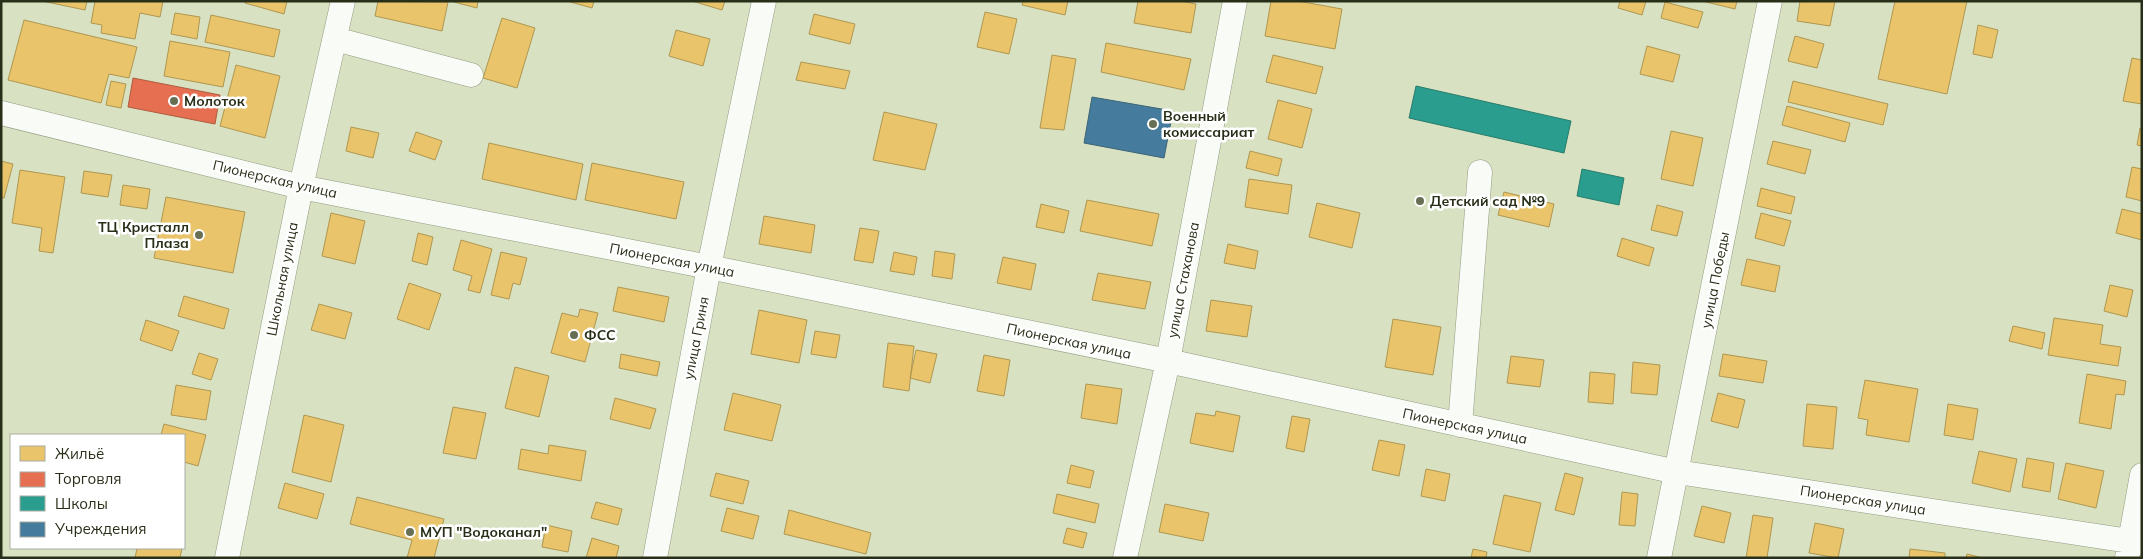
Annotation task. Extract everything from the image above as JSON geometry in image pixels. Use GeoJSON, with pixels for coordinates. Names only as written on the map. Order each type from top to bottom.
{"type":"FeatureCollection","features":[{"type":"Feature","properties":{"kind":"street","name":"Школьная улица"},"geometry":{"type":"LineString","coordinates":[[227,558],[301,187],[343,1]]}},
{"type":"Feature","properties":{"kind":"street","name":"улица Гриня"},"geometry":{"type":"LineString","coordinates":[[655,558],[709,267],[764,1]]}},
{"type":"Feature","properties":{"kind":"street","name":"улица Стаханова"},"geometry":{"type":"LineString","coordinates":[[1125,558],[1168,361],[1236,1]]}},
{"type":"Feature","properties":{"kind":"street","name":"улица Победы"},"geometry":{"type":"LineString","coordinates":[[1659,558],[1770,1]]}},
{"type":"Feature","properties":{"kind":"street"},"geometry":{"type":"LineString","coordinates":[[335,39],[471,75]]}},
{"type":"Feature","properties":{"kind":"street","name":"Пионерская улица"},"geometry":{"type":"LineString","coordinates":[[1,113],[301,187],[709,267],[1168,361],[1677,472],[2133,547]]}},
{"type":"Feature","properties":{"kind":"street"},"geometry":{"type":"LineString","coordinates":[[1460,425],[1480,172]]}},
{"type":"Feature","properties":{"kind":"street"},"geometry":{"type":"LineString","coordinates":[[2133,547],[2142,475]]}},
{"type":"Feature","properties":{"kind":"building: Жильё"},"geometry":{"type":"Polygon","coordinates":[[[42,1],[87,1],[85,10],[42,1]]]}},
{"type":"Feature","properties":{"kind":"building: Жильё"},"geometry":{"type":"Polygon","coordinates":[[[95,1],[163,1],[160,17],[140,13],[135,39],[101,33],[102,25],[91,23],[95,1]]]}},
{"type":"Feature","properties":{"kind":"building: Жильё"},"geometry":{"type":"Polygon","coordinates":[[[246,1],[287,1],[284,14],[245,3],[246,1]]]}},
{"type":"Feature","properties":{"kind":"building: Жильё"},"geometry":{"type":"Polygon","coordinates":[[[378,1],[448,2],[442,31],[375,16],[378,1]]]}},
{"type":"Feature","properties":{"kind":"building: Жильё"},"geometry":{"type":"Polygon","coordinates":[[[450,1],[478,1],[477,8],[450,1]]]}},
{"type":"Feature","properties":{"kind":"building: Жильё"},"geometry":{"type":"Polygon","coordinates":[[[567,1],[594,1],[592,8],[567,1]]]}},
{"type":"Feature","properties":{"kind":"building: Жильё"},"geometry":{"type":"Polygon","coordinates":[[[692,1],[725,1],[722,10],[692,1]]]}},
{"type":"Feature","properties":{"kind":"building: Жильё"},"geometry":{"type":"Polygon","coordinates":[[[1023,1],[1068,1],[1065,15],[1022,5],[1023,1]]]}},
{"type":"Feature","properties":{"kind":"building: Жильё"},"geometry":{"type":"Polygon","coordinates":[[[1138,1],[1181,1],[1196,4],[1191,33],[1134,23],[1138,1]]]}},
{"type":"Feature","properties":{"kind":"building: Жильё"},"geometry":{"type":"Polygon","coordinates":[[[1271,1],[1298,1],[1342,9],[1335,49],[1265,36],[1271,1]]]}},
{"type":"Feature","properties":{"kind":"building: Жильё"},"geometry":{"type":"Polygon","coordinates":[[[1620,1],[1646,1],[1642,15],[1618,8],[1620,1]]]}},
{"type":"Feature","properties":{"kind":"building: Жильё"},"geometry":{"type":"Polygon","coordinates":[[[1702,1],[1737,1],[1735,9],[1702,1]]]}},
{"type":"Feature","properties":{"kind":"building: Жильё"},"geometry":{"type":"Polygon","coordinates":[[[1800,1],[1835,1],[1830,26],[1797,21],[1800,1]]]}},
{"type":"Feature","properties":{"kind":"building: Жильё"},"geometry":{"type":"Polygon","coordinates":[[[1895,1],[1967,1],[1947,94],[1878,79],[1895,1]]]}},
{"type":"Feature","properties":{"kind":"building: Жильё"},"geometry":{"type":"Polygon","coordinates":[[[1665,2],[1703,12],[1698,28],[1661,18],[1665,2]]]}},
{"type":"Feature","properties":{"kind":"building: Жильё"},"geometry":{"type":"Polygon","coordinates":[[[985,12],[1017,19],[1009,54],[977,47],[985,12]]]}},
{"type":"Feature","properties":{"kind":"building: Жильё"},"geometry":{"type":"Polygon","coordinates":[[[175,13],[200,17],[197,39],[171,34],[175,13]]]}},
{"type":"Feature","properties":{"kind":"building: Жильё"},"geometry":{"type":"Polygon","coordinates":[[[814,14],[855,24],[850,44],[809,34],[814,14]]]}},
{"type":"Feature","properties":{"kind":"building: Жильё"},"geometry":{"type":"Polygon","coordinates":[[[211,15],[280,30],[274,57],[205,42],[211,15]]]}},
{"type":"Feature","properties":{"kind":"building: Жильё"},"geometry":{"type":"Polygon","coordinates":[[[502,18],[535,28],[517,88],[483,78],[502,18]]]}},
{"type":"Feature","properties":{"kind":"building: Жильё"},"geometry":{"type":"Polygon","coordinates":[[[24,20],[137,47],[129,78],[109,74],[101,103],[8,80],[24,20]]]}},
{"type":"Feature","properties":{"kind":"building: Жильё"},"geometry":{"type":"Polygon","coordinates":[[[1978,25],[1998,30],[1992,58],[1973,54],[1978,25]]]}},
{"type":"Feature","properties":{"kind":"building: Жильё"},"geometry":{"type":"Polygon","coordinates":[[[676,30],[710,39],[703,66],[669,56],[676,30]]]}},
{"type":"Feature","properties":{"kind":"building: Жильё"},"geometry":{"type":"Polygon","coordinates":[[[1795,36],[1824,44],[1817,68],[1788,61],[1795,36]]]}},
{"type":"Feature","properties":{"kind":"building: Жильё"},"geometry":{"type":"Polygon","coordinates":[[[170,41],[230,52],[223,87],[164,76],[170,41]]]}},
{"type":"Feature","properties":{"kind":"building: Жильё"},"geometry":{"type":"Polygon","coordinates":[[[1106,43],[1191,59],[1184,90],[1101,72],[1106,43]]]}},
{"type":"Feature","properties":{"kind":"building: Жильё"},"geometry":{"type":"Polygon","coordinates":[[[1647,46],[1680,55],[1673,82],[1640,74],[1647,46]]]}},
{"type":"Feature","properties":{"kind":"building: Жильё"},"geometry":{"type":"Polygon","coordinates":[[[1052,55],[1076,59],[1064,130],[1040,128],[1052,55]]]}},
{"type":"Feature","properties":{"kind":"building: Жильё"},"geometry":{"type":"Polygon","coordinates":[[[1273,55],[1323,67],[1316,94],[1266,82],[1273,55]]]}},
{"type":"Feature","properties":{"kind":"building: Жильё"},"geometry":{"type":"Polygon","coordinates":[[[2132,58],[2142,60],[2142,104],[2123,101],[2132,58]]]}},
{"type":"Feature","properties":{"kind":"building: Жильё"},"geometry":{"type":"Polygon","coordinates":[[[801,62],[850,71],[845,89],[796,80],[801,62]]]}},
{"type":"Feature","properties":{"kind":"building: Жильё"},"geometry":{"type":"Polygon","coordinates":[[[236,65],[280,76],[265,138],[220,126],[236,65]]]}},
{"type":"Feature","properties":{"kind":"building: Жильё"},"geometry":{"type":"Polygon","coordinates":[[[111,81],[126,84],[121,108],[106,105],[111,81]]]}},
{"type":"Feature","properties":{"kind":"building: Жильё"},"geometry":{"type":"Polygon","coordinates":[[[1793,81],[1888,104],[1883,125],[1788,102],[1793,81]]]}},
{"type":"Feature","properties":{"kind":"building: Жильё"},"geometry":{"type":"Polygon","coordinates":[[[1278,100],[1312,109],[1302,148],[1268,139],[1278,100]]]}},
{"type":"Feature","properties":{"kind":"building: Жильё"},"geometry":{"type":"Polygon","coordinates":[[[1787,106],[1850,123],[1845,142],[1782,125],[1787,106]]]}},
{"type":"Feature","properties":{"kind":"building: Жильё"},"geometry":{"type":"Polygon","coordinates":[[[884,112],[937,124],[925,170],[873,160],[884,112]]]}},
{"type":"Feature","properties":{"kind":"building: Жильё"},"geometry":{"type":"Polygon","coordinates":[[[351,127],[379,133],[373,158],[346,151],[351,127]]]}},
{"type":"Feature","properties":{"kind":"building: Жильё"},"geometry":{"type":"Polygon","coordinates":[[[2140,128],[2142,129],[2142,146],[2137,145],[2140,128]]]}},
{"type":"Feature","properties":{"kind":"building: Жильё"},"geometry":{"type":"Polygon","coordinates":[[[1671,131],[1703,138],[1693,186],[1661,179],[1671,131]]]}},
{"type":"Feature","properties":{"kind":"building: Жильё"},"geometry":{"type":"Polygon","coordinates":[[[416,132],[442,141],[435,160],[409,151],[416,132]]]}},
{"type":"Feature","properties":{"kind":"building: Жильё"},"geometry":{"type":"Polygon","coordinates":[[[1773,141],[1811,150],[1805,174],[1767,164],[1773,141]]]}},
{"type":"Feature","properties":{"kind":"building: Жильё"},"geometry":{"type":"Polygon","coordinates":[[[489,143],[583,164],[576,200],[482,179],[489,143]]]}},
{"type":"Feature","properties":{"kind":"building: Жильё"},"geometry":{"type":"Polygon","coordinates":[[[1250,151],[1282,159],[1278,176],[1246,168],[1250,151]]]}},
{"type":"Feature","properties":{"kind":"building: Жильё"},"geometry":{"type":"Polygon","coordinates":[[[1,161],[13,164],[4,198],[1,198],[1,161]]]}},
{"type":"Feature","properties":{"kind":"building: Жильё"},"geometry":{"type":"Polygon","coordinates":[[[592,163],[684,182],[676,219],[585,200],[592,163]]]}},
{"type":"Feature","properties":{"kind":"building: Жильё"},"geometry":{"type":"Polygon","coordinates":[[[2132,167],[2142,169],[2142,201],[2126,197],[2132,167]]]}},
{"type":"Feature","properties":{"kind":"building: Жильё"},"geometry":{"type":"Polygon","coordinates":[[[20,170],[65,177],[53,253],[39,251],[42,228],[12,223],[20,170]]]}},
{"type":"Feature","properties":{"kind":"building: Жильё"},"geometry":{"type":"Polygon","coordinates":[[[84,171],[112,175],[108,197],[81,193],[84,171]]]}},
{"type":"Feature","properties":{"kind":"building: Жильё"},"geometry":{"type":"Polygon","coordinates":[[[1249,179],[1292,185],[1288,214],[1245,207],[1249,179]]]}},
{"type":"Feature","properties":{"kind":"building: Жильё"},"geometry":{"type":"Polygon","coordinates":[[[123,185],[150,189],[147,209],[120,205],[123,185]]]}},
{"type":"Feature","properties":{"kind":"building: Жильё"},"geometry":{"type":"Polygon","coordinates":[[[1761,188],[1795,197],[1791,214],[1757,206],[1761,188]]]}},
{"type":"Feature","properties":{"kind":"building: Жильё"},"geometry":{"type":"Polygon","coordinates":[[[1504,192],[1554,204],[1549,227],[1498,215],[1504,192]]]}},
{"type":"Feature","properties":{"kind":"building: Жильё","name":"ТЦ Кристалл Плаза"},"geometry":{"type":"Polygon","coordinates":[[[166,197],[245,212],[233,273],[154,258],[166,197]]]}},
{"type":"Feature","properties":{"kind":"building: Жильё"},"geometry":{"type":"Polygon","coordinates":[[[1087,200],[1159,214],[1152,246],[1080,231],[1087,200]]]}},
{"type":"Feature","properties":{"kind":"building: Жильё"},"geometry":{"type":"Polygon","coordinates":[[[1317,203],[1360,213],[1352,248],[1309,237],[1317,203]]]}},
{"type":"Feature","properties":{"kind":"building: Жильё"},"geometry":{"type":"Polygon","coordinates":[[[1041,204],[1069,211],[1064,233],[1036,227],[1041,204]]]}},
{"type":"Feature","properties":{"kind":"building: Жильё"},"geometry":{"type":"Polygon","coordinates":[[[1657,205],[1683,212],[1677,236],[1651,230],[1657,205]]]}},
{"type":"Feature","properties":{"kind":"building: Жильё"},"geometry":{"type":"Polygon","coordinates":[[[2122,209],[2142,214],[2142,240],[2116,233],[2122,209]]]}},
{"type":"Feature","properties":{"kind":"building: Жильё"},"geometry":{"type":"Polygon","coordinates":[[[331,213],[365,221],[355,264],[322,256],[331,213]]]}},
{"type":"Feature","properties":{"kind":"building: Жильё"},"geometry":{"type":"Polygon","coordinates":[[[1761,213],[1791,221],[1784,246],[1755,238],[1761,213]]]}},
{"type":"Feature","properties":{"kind":"building: Жильё"},"geometry":{"type":"Polygon","coordinates":[[[764,216],[815,225],[811,253],[759,244],[764,216]]]}},
{"type":"Feature","properties":{"kind":"building: Жильё"},"geometry":{"type":"Polygon","coordinates":[[[860,228],[879,231],[873,263],[854,260],[860,228]]]}},
{"type":"Feature","properties":{"kind":"building: Жильё"},"geometry":{"type":"Polygon","coordinates":[[[418,233],[433,237],[427,265],[412,261],[418,233]]]}},
{"type":"Feature","properties":{"kind":"building: Жильё"},"geometry":{"type":"Polygon","coordinates":[[[1622,238],[1654,248],[1649,266],[1617,256],[1622,238]]]}},
{"type":"Feature","properties":{"kind":"building: Жильё"},"geometry":{"type":"Polygon","coordinates":[[[461,240],[492,249],[480,293],[468,290],[472,276],[453,270],[461,240]]]}},
{"type":"Feature","properties":{"kind":"building: Жильё"},"geometry":{"type":"Polygon","coordinates":[[[1228,244],[1258,251],[1255,269],[1224,263],[1228,244]]]}},
{"type":"Feature","properties":{"kind":"building: Жильё"},"geometry":{"type":"Polygon","coordinates":[[[935,251],[955,254],[952,279],[932,276],[935,251]]]}},
{"type":"Feature","properties":{"kind":"building: Жильё"},"geometry":{"type":"Polygon","coordinates":[[[501,252],[527,258],[520,285],[513,283],[509,299],[491,295],[501,252]]]}},
{"type":"Feature","properties":{"kind":"building: Жильё"},"geometry":{"type":"Polygon","coordinates":[[[894,252],[917,257],[914,275],[890,271],[894,252]]]}},
{"type":"Feature","properties":{"kind":"building: Жильё"},"geometry":{"type":"Polygon","coordinates":[[[1003,257],[1036,264],[1031,290],[997,283],[1003,257]]]}},
{"type":"Feature","properties":{"kind":"building: Жильё"},"geometry":{"type":"Polygon","coordinates":[[[1747,259],[1780,266],[1775,292],[1741,285],[1747,259]]]}},
{"type":"Feature","properties":{"kind":"building: Жильё"},"geometry":{"type":"Polygon","coordinates":[[[1098,273],[1151,282],[1145,309],[1092,300],[1098,273]]]}},
{"type":"Feature","properties":{"kind":"building: Жильё"},"geometry":{"type":"Polygon","coordinates":[[[409,283],[441,294],[429,330],[397,319],[409,283]]]}},
{"type":"Feature","properties":{"kind":"building: Жильё"},"geometry":{"type":"Polygon","coordinates":[[[2110,285],[2133,290],[2127,317],[2104,311],[2110,285]]]}},
{"type":"Feature","properties":{"kind":"building: Жильё"},"geometry":{"type":"Polygon","coordinates":[[[618,287],[669,297],[664,322],[613,311],[618,287]]]}},
{"type":"Feature","properties":{"kind":"building: Жильё"},"geometry":{"type":"Polygon","coordinates":[[[184,296],[229,309],[224,329],[178,316],[184,296]]]}},
{"type":"Feature","properties":{"kind":"building: Жильё"},"geometry":{"type":"Polygon","coordinates":[[[1211,300],[1252,306],[1247,337],[1206,331],[1211,300]]]}},
{"type":"Feature","properties":{"kind":"building: Жильё"},"geometry":{"type":"Polygon","coordinates":[[[319,304],[352,313],[345,339],[311,330],[319,304]]]}},
{"type":"Feature","properties":{"kind":"building: Жильё","name":"ФСС"},"geometry":{"type":"Polygon","coordinates":[[[580,309],[598,313],[585,362],[551,353],[562,313],[578,317],[580,309]]]}},
{"type":"Feature","properties":{"kind":"building: Жильё"},"geometry":{"type":"Polygon","coordinates":[[[759,310],[807,320],[799,363],[751,354],[759,310]]]}},
{"type":"Feature","properties":{"kind":"building: Жильё"},"geometry":{"type":"Polygon","coordinates":[[[2054,318],[2103,325],[2100,344],[2121,347],[2118,366],[2048,355],[2054,318]]]}},
{"type":"Feature","properties":{"kind":"building: Жильё"},"geometry":{"type":"Polygon","coordinates":[[[1393,319],[1441,327],[1433,375],[1385,367],[1393,319]]]}},
{"type":"Feature","properties":{"kind":"building: Жильё"},"geometry":{"type":"Polygon","coordinates":[[[146,320],[179,331],[172,351],[140,340],[146,320]]]}},
{"type":"Feature","properties":{"kind":"building: Жильё"},"geometry":{"type":"Polygon","coordinates":[[[2013,326],[2045,333],[2042,349],[2009,341],[2013,326]]]}},
{"type":"Feature","properties":{"kind":"building: Жильё"},"geometry":{"type":"Polygon","coordinates":[[[815,331],[840,335],[836,358],[811,354],[815,331]]]}},
{"type":"Feature","properties":{"kind":"building: Жильё"},"geometry":{"type":"Polygon","coordinates":[[[888,343],[914,346],[909,391],[883,387],[888,343]]]}},
{"type":"Feature","properties":{"kind":"building: Жильё"},"geometry":{"type":"Polygon","coordinates":[[[916,350],[937,354],[930,383],[910,378],[916,350]]]}},
{"type":"Feature","properties":{"kind":"building: Жильё"},"geometry":{"type":"Polygon","coordinates":[[[199,353],[218,359],[211,380],[192,374],[199,353]]]}},
{"type":"Feature","properties":{"kind":"building: Жильё"},"geometry":{"type":"Polygon","coordinates":[[[621,354],[660,362],[657,376],[619,368],[621,354]]]}},
{"type":"Feature","properties":{"kind":"building: Жильё"},"geometry":{"type":"Polygon","coordinates":[[[1723,354],[1767,361],[1763,383],[1719,376],[1723,354]]]}},
{"type":"Feature","properties":{"kind":"building: Жильё"},"geometry":{"type":"Polygon","coordinates":[[[984,355],[1010,360],[1004,396],[977,391],[984,355]]]}},
{"type":"Feature","properties":{"kind":"building: Жильё"},"geometry":{"type":"Polygon","coordinates":[[[1511,356],[1544,360],[1540,387],[1507,383],[1511,356]]]}},
{"type":"Feature","properties":{"kind":"building: Жильё"},"geometry":{"type":"Polygon","coordinates":[[[1633,362],[1660,365],[1657,395],[1631,393],[1633,362]]]}},
{"type":"Feature","properties":{"kind":"building: Жильё"},"geometry":{"type":"Polygon","coordinates":[[[515,367],[549,376],[539,417],[505,408],[515,367]]]}},
{"type":"Feature","properties":{"kind":"building: Жильё"},"geometry":{"type":"Polygon","coordinates":[[[1590,372],[1615,374],[1613,404],[1588,402],[1590,372]]]}},
{"type":"Feature","properties":{"kind":"building: Жильё"},"geometry":{"type":"Polygon","coordinates":[[[2087,374],[2126,381],[2124,395],[2116,394],[2111,429],[2079,423],[2087,374]]]}},
{"type":"Feature","properties":{"kind":"building: Жильё"},"geometry":{"type":"Polygon","coordinates":[[[1865,380],[1918,389],[1909,442],[1866,435],[1868,420],[1858,418],[1865,380]]]}},
{"type":"Feature","properties":{"kind":"building: Жильё"},"geometry":{"type":"Polygon","coordinates":[[[1086,384],[1122,389],[1117,424],[1081,418],[1086,384]]]}},
{"type":"Feature","properties":{"kind":"building: Жильё"},"geometry":{"type":"Polygon","coordinates":[[[176,385],[211,391],[206,420],[171,415],[176,385]]]}},
{"type":"Feature","properties":{"kind":"building: Жильё"},"geometry":{"type":"Polygon","coordinates":[[[733,393],[781,405],[772,441],[724,430],[733,393]]]}},
{"type":"Feature","properties":{"kind":"building: Жильё"},"geometry":{"type":"Polygon","coordinates":[[[1718,393],[1745,400],[1738,428],[1711,421],[1718,393]]]}},
{"type":"Feature","properties":{"kind":"building: Жильё"},"geometry":{"type":"Polygon","coordinates":[[[615,398],[656,409],[650,429],[610,419],[615,398]]]}},
{"type":"Feature","properties":{"kind":"building: Жильё"},"geometry":{"type":"Polygon","coordinates":[[[1807,404],[1837,407],[1833,449],[1803,446],[1807,404]]]}},
{"type":"Feature","properties":{"kind":"building: Жильё"},"geometry":{"type":"Polygon","coordinates":[[[1948,404],[1978,409],[1973,440],[1944,435],[1948,404]]]}},
{"type":"Feature","properties":{"kind":"building: Жильё"},"geometry":{"type":"Polygon","coordinates":[[[453,407],[486,413],[476,459],[443,453],[453,407]]]}},
{"type":"Feature","properties":{"kind":"building: Жильё"},"geometry":{"type":"Polygon","coordinates":[[[1216,411],[1240,416],[1233,452],[1190,443],[1196,413],[1215,416],[1216,411]]]}},
{"type":"Feature","properties":{"kind":"building: Жильё"},"geometry":{"type":"Polygon","coordinates":[[[304,415],[344,425],[331,482],[292,472],[304,415]]]}},
{"type":"Feature","properties":{"kind":"building: Жильё"},"geometry":{"type":"Polygon","coordinates":[[[1292,416],[1310,419],[1304,452],[1286,448],[1292,416]]]}},
{"type":"Feature","properties":{"kind":"building: Жильё"},"geometry":{"type":"Polygon","coordinates":[[[164,424],[206,435],[198,466],[185,462],[185,434],[161,434],[164,424]]]}},
{"type":"Feature","properties":{"kind":"building: Жильё"},"geometry":{"type":"Polygon","coordinates":[[[1379,440],[1405,445],[1399,476],[1372,470],[1379,440]]]}},
{"type":"Feature","properties":{"kind":"building: Жильё"},"geometry":{"type":"Polygon","coordinates":[[[549,445],[586,451],[581,481],[518,469],[521,449],[548,454],[549,445]]]}},
{"type":"Feature","properties":{"kind":"building: Жильё"},"geometry":{"type":"Polygon","coordinates":[[[1979,451],[2017,459],[2010,492],[1972,483],[1979,451]]]}},
{"type":"Feature","properties":{"kind":"building: Жильё"},"geometry":{"type":"Polygon","coordinates":[[[2027,458],[2054,463],[2050,492],[2022,487],[2027,458]]]}},
{"type":"Feature","properties":{"kind":"building: Жильё"},"geometry":{"type":"Polygon","coordinates":[[[2066,463],[2104,471],[2096,508],[2058,499],[2066,463]]]}},
{"type":"Feature","properties":{"kind":"building: Жильё"},"geometry":{"type":"Polygon","coordinates":[[[1071,465],[1094,471],[1090,488],[1067,483],[1071,465]]]}},
{"type":"Feature","properties":{"kind":"building: Жильё"},"geometry":{"type":"Polygon","coordinates":[[[1426,469],[1450,474],[1445,501],[1421,496],[1426,469]]]}},
{"type":"Feature","properties":{"kind":"building: Жильё"},"geometry":{"type":"Polygon","coordinates":[[[716,473],[749,481],[743,504],[710,496],[716,473]]]}},
{"type":"Feature","properties":{"kind":"building: Жильё"},"geometry":{"type":"Polygon","coordinates":[[[1565,473],[1583,478],[1574,515],[1555,510],[1565,473]]]}},
{"type":"Feature","properties":{"kind":"building: Жильё"},"geometry":{"type":"Polygon","coordinates":[[[285,483],[324,494],[317,519],[278,508],[285,483]]]}},
{"type":"Feature","properties":{"kind":"building: Жильё"},"geometry":{"type":"Polygon","coordinates":[[[1622,492],[1638,494],[1635,526],[1619,525],[1622,492]]]}},
{"type":"Feature","properties":{"kind":"building: Жильё"},"geometry":{"type":"Polygon","coordinates":[[[1057,494],[1099,504],[1095,523],[1053,513],[1057,494]]]}},
{"type":"Feature","properties":{"kind":"building: Жильё"},"geometry":{"type":"Polygon","coordinates":[[[1504,495],[1541,503],[1530,552],[1493,544],[1504,495]]]}},
{"type":"Feature","properties":{"kind":"building: Жильё","name":"МУП \"Водоканал\""},"geometry":{"type":"Polygon","coordinates":[[[357,497],[444,519],[434,558],[407,558],[412,540],[350,524],[357,497]]]}},
{"type":"Feature","properties":{"kind":"building: Жильё"},"geometry":{"type":"Polygon","coordinates":[[[596,502],[622,509],[618,525],[591,518],[596,502]]]}},
{"type":"Feature","properties":{"kind":"building: Жильё"},"geometry":{"type":"Polygon","coordinates":[[[1165,504],[1209,513],[1203,541],[1159,532],[1165,504]]]}},
{"type":"Feature","properties":{"kind":"building: Жильё"},"geometry":{"type":"Polygon","coordinates":[[[1702,506],[1731,513],[1724,543],[1694,536],[1702,506]]]}},
{"type":"Feature","properties":{"kind":"building: Жильё"},"geometry":{"type":"Polygon","coordinates":[[[727,508],[759,516],[753,539],[721,531],[727,508]]]}},
{"type":"Feature","properties":{"kind":"building: Жильё"},"geometry":{"type":"Polygon","coordinates":[[[789,510],[871,533],[866,554],[784,534],[789,510]]]}},
{"type":"Feature","properties":{"kind":"building: Жильё"},"geometry":{"type":"Polygon","coordinates":[[[1753,515],[1773,518],[1767,558],[1746,558],[1753,515]]]}},
{"type":"Feature","properties":{"kind":"building: Жильё"},"geometry":{"type":"Polygon","coordinates":[[[1815,523],[1844,529],[1838,558],[1809,553],[1815,523]]]}},
{"type":"Feature","properties":{"kind":"building: Жильё"},"geometry":{"type":"Polygon","coordinates":[[[546,525],[572,531],[568,552],[542,547],[546,525]]]}},
{"type":"Feature","properties":{"kind":"building: Жильё"},"geometry":{"type":"Polygon","coordinates":[[[1067,528],[1087,533],[1083,548],[1063,543],[1067,528]]]}},
{"type":"Feature","properties":{"kind":"building: Жильё"},"geometry":{"type":"Polygon","coordinates":[[[592,538],[619,546],[616,558],[586,558],[592,538]]]}},
{"type":"Feature","properties":{"kind":"building: Жильё"},"geometry":{"type":"Polygon","coordinates":[[[137,549],[182,549],[180,558],[135,558],[137,549]]]}},
{"type":"Feature","properties":{"kind":"building: Жильё"},"geometry":{"type":"Polygon","coordinates":[[[1473,549],[1487,552],[1486,558],[1471,558],[1473,549]]]}},
{"type":"Feature","properties":{"kind":"building: Жильё"},"geometry":{"type":"Polygon","coordinates":[[[1910,549],[1945,553],[1945,558],[1909,558],[1910,549]]]}},
{"type":"Feature","properties":{"kind":"building: Жильё"},"geometry":{"type":"Polygon","coordinates":[[[1967,554],[1983,558],[1966,558],[1967,554]]]}},
{"type":"Feature","properties":{"kind":"building: Торговля","name":"Молоток"},"geometry":{"type":"Polygon","coordinates":[[[133,78],[220,95],[215,124],[128,107],[133,78]]]}},
{"type":"Feature","properties":{"kind":"building: Школы"},"geometry":{"type":"Polygon","coordinates":[[[1416,86],[1571,121],[1564,153],[1409,118],[1416,86]]]}},
{"type":"Feature","properties":{"kind":"building: Школы"},"geometry":{"type":"Polygon","coordinates":[[[1582,169],[1624,178],[1619,205],[1577,196],[1582,169]]]}},
{"type":"Feature","properties":{"kind":"building: Учреждения","name":"Военный комиссариат"},"geometry":{"type":"Polygon","coordinates":[[[1092,97],[1173,111],[1164,158],[1084,143],[1092,97]]]}},
{"type":"Feature","properties":{"kind":"place","name":"Молоток"},"geometry":{"type":"Point","coordinates":[174,101]}},
{"type":"Feature","properties":{"kind":"place","name":"Военный комиссариат"},"geometry":{"type":"Point","coordinates":[1153,124]}},
{"type":"Feature","properties":{"kind":"place","name":"Детский сад №9"},"geometry":{"type":"Point","coordinates":[1420,201]}},
{"type":"Feature","properties":{"kind":"place","name":"ТЦ Кристалл Плаза"},"geometry":{"type":"Point","coordinates":[199,235]}},
{"type":"Feature","properties":{"kind":"place","name":"ФСС"},"geometry":{"type":"Point","coordinates":[574,335]}},
{"type":"Feature","properties":{"kind":"place","name":"МУП \"Водоканал\""},"geometry":{"type":"Point","coordinates":[410,532]}}]}
